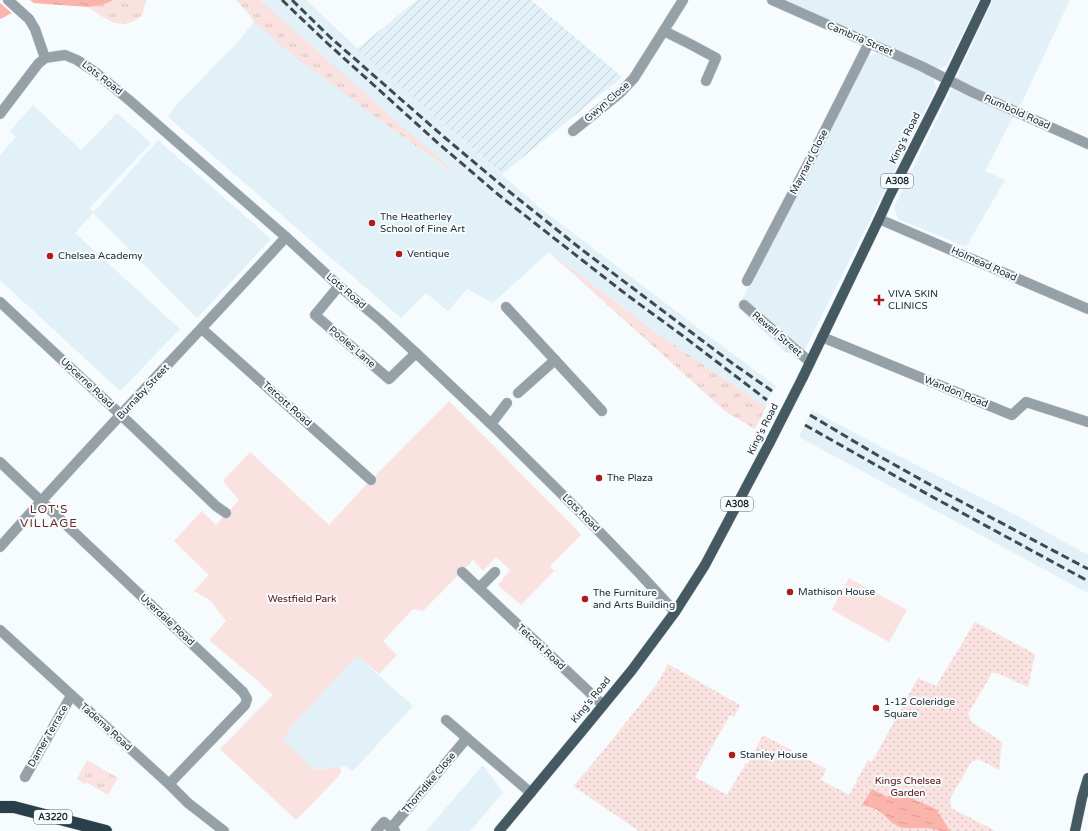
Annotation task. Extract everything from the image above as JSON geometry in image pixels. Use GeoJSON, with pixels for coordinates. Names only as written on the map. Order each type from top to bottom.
{"type":"FeatureCollection","features":[{"type":"Feature","properties":{"kind":"highway","name":"A3220"},"geometry":{"type":"LineString","coordinates":[[0,807],[14,807],[106,831]]}},
{"type":"Feature","properties":{"kind":"main road","name":"King's Road"},"geometry":{"type":"LineString","coordinates":[[499,831],[632,670],[675,612],[705,565],[803,377],[889,197],[986,0]]}},
{"type":"Feature","properties":{"kind":"main road"},"geometry":{"type":"LineString","coordinates":[[1075,831],[1088,778]]}},
{"type":"Feature","properties":{"kind":"street"},"geometry":{"type":"LineString","coordinates":[[0,114],[38,64],[45,58],[30,19],[8,0]]}},
{"type":"Feature","properties":{"kind":"street","name":"Gwyn Close"},"geometry":{"type":"LineString","coordinates":[[573,131],[620,93],[634,78],[683,0]]}},
{"type":"Feature","properties":{"kind":"street","name":"Cambria Street"},"geometry":{"type":"LineString","coordinates":[[772,0],[947,79]]}},
{"type":"Feature","properties":{"kind":"street"},"geometry":{"type":"LineString","coordinates":[[664,32],[716,58],[706,81]]}},
{"type":"Feature","properties":{"kind":"street","name":"Maynard Close"},"geometry":{"type":"LineString","coordinates":[[747,281],[869,43]]}},
{"type":"Feature","properties":{"kind":"street","name":"Lots Road"},"geometry":{"type":"LineString","coordinates":[[45,58],[65,55],[78,60],[95,72],[286,237],[339,286],[380,320],[491,424],[590,522],[675,612]]}},
{"type":"Feature","properties":{"kind":"street","name":"Rumbold Road"},"geometry":{"type":"LineString","coordinates":[[947,79],[1088,144]]}},
{"type":"Feature","properties":{"kind":"street","name":"Holmead Road"},"geometry":{"type":"LineString","coordinates":[[879,218],[1088,309]]}},
{"type":"Feature","properties":{"kind":"street","name":"Burnaby Street"},"geometry":{"type":"LineString","coordinates":[[0,547],[286,237]]}},
{"type":"Feature","properties":{"kind":"street","name":"Pooles Lane"},"geometry":{"type":"LineString","coordinates":[[339,286],[315,315],[389,379],[416,353]]}},
{"type":"Feature","properties":{"kind":"street","name":"Upcerne Road"},"geometry":{"type":"LineString","coordinates":[[0,302],[226,514]]}},
{"type":"Feature","properties":{"kind":"street","name":"Rewell Street"},"geometry":{"type":"LineString","coordinates":[[744,305],[810,362]]}},
{"type":"Feature","properties":{"kind":"street"},"geometry":{"type":"LineString","coordinates":[[506,307],[602,411]]}},
{"type":"Feature","properties":{"kind":"street","name":"Tetcott Road"},"geometry":{"type":"LineString","coordinates":[[202,328],[371,480]]}},
{"type":"Feature","properties":{"kind":"street","name":"Wandon Road"},"geometry":{"type":"LineString","coordinates":[[822,337],[1012,415],[1026,402],[1088,422]]}},
{"type":"Feature","properties":{"kind":"street"},"geometry":{"type":"LineString","coordinates":[[518,393],[555,360]]}},
{"type":"Feature","properties":{"kind":"street"},"geometry":{"type":"LineString","coordinates":[[491,424],[508,403]]}},
{"type":"Feature","properties":{"kind":"street","name":"Uverdale Road"},"geometry":{"type":"LineString","coordinates":[[0,462],[244,692],[247,699],[245,705],[169,784]]}},
{"type":"Feature","properties":{"kind":"street","name":"Tetcott Road"},"geometry":{"type":"LineString","coordinates":[[462,572],[603,705]]}},
{"type":"Feature","properties":{"kind":"street"},"geometry":{"type":"LineString","coordinates":[[479,588],[495,572]]}},
{"type":"Feature","properties":{"kind":"street","name":"Tadema Road"},"geometry":{"type":"LineString","coordinates":[[0,630],[188,803],[215,827],[224,831]]}},
{"type":"Feature","properties":{"kind":"street","name":"Damer Terrace"},"geometry":{"type":"LineString","coordinates":[[25,777],[71,696]]}},
{"type":"Feature","properties":{"kind":"street"},"geometry":{"type":"LineString","coordinates":[[446,720],[531,793]]}},
{"type":"Feature","properties":{"kind":"street","name":"Thorndike Close"},"geometry":{"type":"LineString","coordinates":[[376,831],[384,822],[393,829],[467,738]]}},
{"type":"Feature","properties":{"kind":"street"},"geometry":{"type":"LineString","coordinates":[[0,802],[14,807]]}},
{"type":"Feature","properties":{"kind":"shaded area"},"geometry":{"type":"Polygon","coordinates":[[[260,0],[306,0],[358,49],[540,208],[776,386],[767,400],[766,407],[661,336],[549,252],[493,303],[467,289],[448,311],[426,293],[401,318],[168,117],[177,104],[236,44],[254,22],[367,111],[458,177],[260,0]]]}},
{"type":"Feature","properties":{"kind":"shaded area"},"geometry":{"type":"Polygon","coordinates":[[[417,0],[531,0],[622,77],[502,174],[357,49],[417,0]]]}},
{"type":"Feature","properties":{"kind":"shaded area"},"geometry":{"type":"Polygon","coordinates":[[[785,0],[979,0],[946,66],[934,70],[785,0]]]}},
{"type":"Feature","properties":{"kind":"shaded area"},"geometry":{"type":"Polygon","coordinates":[[[993,0],[1070,0],[1021,104],[985,171],[1005,180],[966,247],[898,219],[894,207],[993,0]]]}},
{"type":"Feature","properties":{"kind":"shaded area"},"geometry":{"type":"Polygon","coordinates":[[[877,53],[933,77],[936,88],[804,351],[786,353],[738,307],[868,56],[877,53]]]}},
{"type":"Feature","properties":{"kind":"shaded area","name":"Chelsea Academy"},"geometry":{"type":"Polygon","coordinates":[[[33,105],[81,150],[117,113],[151,143],[89,209],[94,212],[158,140],[271,239],[197,318],[93,213],[75,233],[180,329],[120,391],[0,280],[0,155],[16,137],[10,131],[33,105]]]}},
{"type":"Feature","properties":{"kind":"shaded area"},"geometry":{"type":"Polygon","coordinates":[[[812,410],[881,447],[1010,512],[1088,555],[1088,593],[799,437],[812,410]]]}},
{"type":"Feature","properties":{"kind":"shaded area"},"geometry":{"type":"Polygon","coordinates":[[[357,656],[413,706],[353,771],[345,766],[314,770],[283,739],[298,719],[357,656]]]}},
{"type":"Feature","properties":{"kind":"shaded area"},"geometry":{"type":"Polygon","coordinates":[[[483,765],[503,793],[470,831],[426,831],[483,765]]]}},
{"type":"Feature","properties":{"kind":"green space"},"geometry":{"type":"Polygon","coordinates":[[[114,0],[147,0],[143,13],[140,17],[135,21],[125,24],[110,21],[88,7],[102,5],[114,0]]]}},
{"type":"Feature","properties":{"kind":"green space"},"geometry":{"type":"Polygon","coordinates":[[[236,0],[260,0],[463,180],[300,61],[254,22],[250,15],[236,0]]]}},
{"type":"Feature","properties":{"kind":"green space"},"geometry":{"type":"Polygon","coordinates":[[[549,252],[661,336],[766,407],[755,429],[726,412],[549,252]]]}},
{"type":"Feature","properties":{"kind":"green space","name":"Westfield Park"},"geometry":{"type":"Polygon","coordinates":[[[449,401],[581,535],[550,566],[554,571],[521,605],[498,585],[510,570],[496,557],[483,571],[473,560],[423,611],[413,609],[383,641],[397,655],[379,674],[357,656],[298,719],[283,739],[314,770],[340,767],[341,772],[339,776],[296,820],[220,749],[273,695],[209,640],[226,621],[210,600],[194,591],[209,575],[174,541],[202,511],[216,525],[239,500],[223,481],[250,452],[329,525],[363,488],[449,401]]]}},
{"type":"Feature","properties":{"kind":"green space"},"geometry":{"type":"Polygon","coordinates":[[[849,578],[907,610],[889,642],[832,610],[849,578]]]}},
{"type":"Feature","properties":{"kind":"green space","name":"Kings Chelsea Garden"},"geometry":{"type":"Polygon","coordinates":[[[975,622],[1035,654],[1028,687],[997,673],[992,673],[968,714],[972,722],[1002,742],[999,770],[978,759],[971,762],[950,799],[951,808],[994,831],[639,831],[573,786],[657,684],[668,664],[740,705],[734,717],[730,715],[695,777],[727,795],[746,763],[748,763],[763,735],[826,769],[821,780],[849,795],[868,760],[872,762],[918,678],[936,686],[975,622]]]}},
{"type":"Feature","properties":{"kind":"green space"},"geometry":{"type":"Polygon","coordinates":[[[87,760],[118,778],[108,795],[86,782],[84,784],[77,779],[87,760]]]}},
{"type":"Feature","properties":{"kind":"water"},"geometry":{"type":"Polygon","coordinates":[[[0,0],[114,0],[102,5],[88,7],[32,3],[0,19],[0,0]]]}},
{"type":"Feature","properties":{"kind":"water"},"geometry":{"type":"Polygon","coordinates":[[[872,789],[887,797],[896,791],[904,792],[917,801],[930,806],[937,810],[950,831],[940,831],[929,828],[902,828],[892,823],[876,809],[862,805],[872,789]]]}},
{"type":"Feature","properties":{"kind":"pier"},"geometry":{"type":"Polygon","coordinates":[[[0,0],[30,0],[36,5],[32,5],[14,15],[0,3],[0,0]]]}},
{"type":"Feature","properties":{"kind":"railway"},"geometry":{"type":"LineString","coordinates":[[282,0],[326,42],[439,144],[500,196],[627,295],[767,400]]}},
{"type":"Feature","properties":{"kind":"railway"},"geometry":{"type":"LineString","coordinates":[[292,0],[331,38],[506,189],[581,249],[732,363],[772,391]]}},
{"type":"Feature","properties":{"kind":"railway"},"geometry":{"type":"LineString","coordinates":[[810,415],[945,493],[1088,569]]}},
{"type":"Feature","properties":{"kind":"railway"},"geometry":{"type":"LineString","coordinates":[[805,425],[929,495],[1088,581]]}},
{"type":"Feature","properties":{"kind":"place","name":"The Heatherley School of Fine Art"},"geometry":{"type":"Point","coordinates":[372,223]}},
{"type":"Feature","properties":{"kind":"place","name":"Ventique"},"geometry":{"type":"Point","coordinates":[399,254]}},
{"type":"Feature","properties":{"kind":"place","name":"Chelsea Academy"},"geometry":{"type":"Point","coordinates":[50,256]}},
{"type":"Feature","properties":{"kind":"place","name":"VIVA SKIN CLINICS"},"geometry":{"type":"Point","coordinates":[879,300]}},
{"type":"Feature","properties":{"kind":"place","name":"The Plaza"},"geometry":{"type":"Point","coordinates":[599,478]}},
{"type":"Feature","properties":{"kind":"place","name":"Mathison House"},"geometry":{"type":"Point","coordinates":[790,592]}},
{"type":"Feature","properties":{"kind":"place","name":"The Furniture and Arts Building"},"geometry":{"type":"Point","coordinates":[585,599]}},
{"type":"Feature","properties":{"kind":"place","name":"1-12 Coleridge Square"},"geometry":{"type":"Point","coordinates":[876,708]}},
{"type":"Feature","properties":{"kind":"place","name":"Stanley House"},"geometry":{"type":"Point","coordinates":[732,755]}},
{"type":"Feature","properties":{"kind":"district","name":"LOT'S VILLAGE"},"geometry":{"type":"Point","coordinates":[49,516]}}]}
